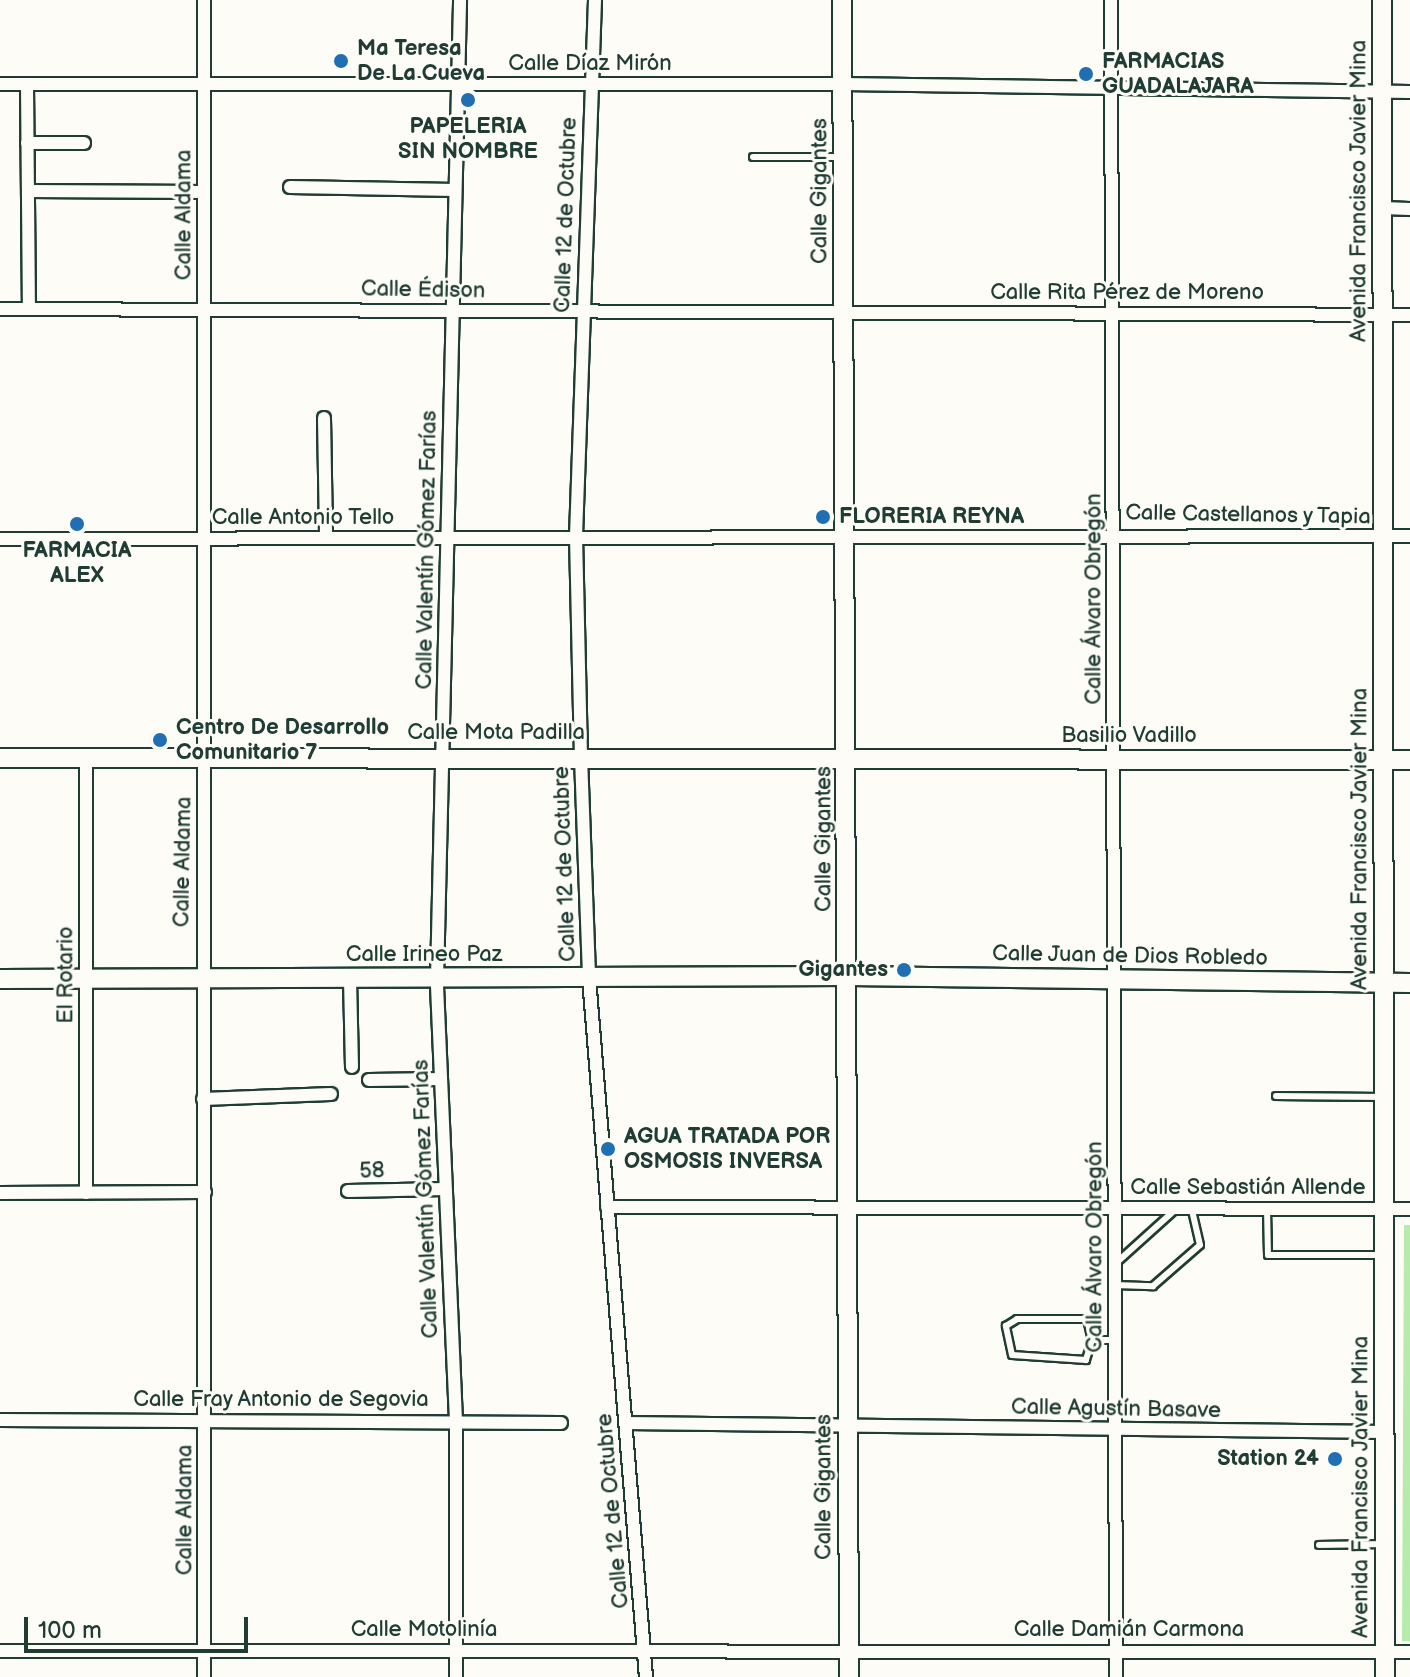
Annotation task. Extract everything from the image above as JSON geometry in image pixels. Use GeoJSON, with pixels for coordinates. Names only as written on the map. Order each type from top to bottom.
{"type":"FeatureCollection","features":[{"type":"Feature","properties":{"kind":"main road","name":"Calle Gigantes"},"geometry":{"type":"LineString","coordinates":[[842,0],[849,976],[846,1205],[849,1677]]}},
{"type":"Feature","properties":{"kind":"main road","name":"Avenida Francisco Javier Mina"},"geometry":{"type":"LineString","coordinates":[[1382,0],[1385,1677]]}},
{"type":"Feature","properties":{"kind":"main road","name":"Basilio Vadillo"},"geometry":{"type":"LineString","coordinates":[[847,757],[1114,761],[1410,760]]}},
{"type":"Feature","properties":{"kind":"main road","name":"Calle Mota Padilla"},"geometry":{"type":"LineString","coordinates":[[0,758],[847,757]]}},
{"type":"Feature","properties":{"kind":"main road","name":"Calle Irineo Paz"},"geometry":{"type":"LineString","coordinates":[[0,979],[849,976]]}},
{"type":"Feature","properties":{"kind":"main road","name":"Calle Juan de Dios Robledo"},"geometry":{"type":"LineString","coordinates":[[849,976],[1410,983]]}},
{"type":"Feature","properties":{"kind":"street","name":"Calle Aldama"},"geometry":{"type":"LineString","coordinates":[[204,0],[201,979],[205,1192],[204,1677]]}},
{"type":"Feature","properties":{"kind":"street","name":"Calle Valentín Gómez Farías"},"geometry":{"type":"LineString","coordinates":[[456,1677],[456,1421],[437,979],[460,0]]}},
{"type":"Feature","properties":{"kind":"street","name":"Calle 12 de Octubre"},"geometry":{"type":"LineString","coordinates":[[595,0],[576,536],[581,757],[589,978],[646,1677]]}},
{"type":"Feature","properties":{"kind":"street","name":"Calle Álvaro Obregón"},"geometry":{"type":"LineString","coordinates":[[1111,0],[1116,1677]]}},
{"type":"Feature","properties":{"kind":"street","name":"Calle Díaz Mirón"},"geometry":{"type":"LineString","coordinates":[[0,84],[843,84],[1112,91],[1410,92]]}},
{"type":"Feature","properties":{"kind":"street"},"geometry":{"type":"LineString","coordinates":[[27,84],[29,308]]}},
{"type":"Feature","properties":{"kind":"street"},"geometry":{"type":"LineString","coordinates":[[27,143],[84,143]]}},
{"type":"Feature","properties":{"kind":"street"},"geometry":{"type":"LineString","coordinates":[[290,187],[455,190]]}},
{"type":"Feature","properties":{"kind":"street"},"geometry":{"type":"LineString","coordinates":[[28,191],[204,192]]}},
{"type":"Feature","properties":{"kind":"street"},"geometry":{"type":"LineString","coordinates":[[1383,208],[1410,209]]}},
{"type":"Feature","properties":{"kind":"street","name":"Calle Édison"},"geometry":{"type":"LineString","coordinates":[[0,309],[204,307],[845,312]]}},
{"type":"Feature","properties":{"kind":"street","name":"Calle Rita Pérez de Moreno"},"geometry":{"type":"LineString","coordinates":[[845,312],[1112,311],[1410,315]]}},
{"type":"Feature","properties":{"kind":"street"},"geometry":{"type":"LineString","coordinates":[[324,418],[326,537]]}},
{"type":"Feature","properties":{"kind":"street","name":"Calle Antonio Tello"},"geometry":{"type":"LineString","coordinates":[[0,539],[846,534]]}},
{"type":"Feature","properties":{"kind":"street","name":"Calle Castellanos y Tapia"},"geometry":{"type":"LineString","coordinates":[[846,534],[1410,536]]}},
{"type":"Feature","properties":{"kind":"street","name":"El Rotario"},"geometry":{"type":"LineString","coordinates":[[86,757],[86,1193]]}},
{"type":"Feature","properties":{"kind":"street"},"geometry":{"type":"LineString","coordinates":[[350,979],[352,1067]]}},
{"type":"Feature","properties":{"kind":"street"},"geometry":{"type":"LineString","coordinates":[[369,1080],[441,1079]]}},
{"type":"Feature","properties":{"kind":"street"},"geometry":{"type":"LineString","coordinates":[[203,1099],[331,1094]]}},
{"type":"Feature","properties":{"kind":"street","name":"58"},"geometry":{"type":"LineString","coordinates":[[348,1191],[445,1189]]}},
{"type":"Feature","properties":{"kind":"street"},"geometry":{"type":"LineString","coordinates":[[0,1193],[205,1192]]}},
{"type":"Feature","properties":{"kind":"street","name":"Calle Sebastián Allende"},"geometry":{"type":"LineString","coordinates":[[607,1207],[846,1205],[1410,1209]]}},
{"type":"Feature","properties":{"kind":"street","name":"Calle Fray Antonio de Segovia"},"geometry":{"type":"LineString","coordinates":[[0,1420],[561,1423]]}},
{"type":"Feature","properties":{"kind":"street"},"geometry":{"type":"LineString","coordinates":[[626,1423],[847,1425]]}},
{"type":"Feature","properties":{"kind":"street","name":"Calle Agustín Basave"},"geometry":{"type":"LineString","coordinates":[[847,1425],[1385,1432]]}},
{"type":"Feature","properties":{"kind":"street","name":"Calle Damián Carmona"},"geometry":{"type":"LineString","coordinates":[[849,1651],[1116,1649],[1410,1652]]}},
{"type":"Feature","properties":{"kind":"street","name":"Calle Motolinía"},"geometry":{"type":"LineString","coordinates":[[0,1651],[849,1651]]}},
{"type":"Feature","properties":{"kind":"lane"},"geometry":{"type":"LineString","coordinates":[[753,157],[844,157]]}},
{"type":"Feature","properties":{"kind":"lane"},"geometry":{"type":"LineString","coordinates":[[1276,1096],[1385,1097]]}},
{"type":"Feature","properties":{"kind":"lane"},"geometry":{"type":"LineString","coordinates":[[1115,1264],[1185,1208],[1200,1245],[1153,1286],[1115,1285]]}},
{"type":"Feature","properties":{"kind":"lane"},"geometry":{"type":"LineString","coordinates":[[1267,1208],[1268,1255],[1385,1255]]}},
{"type":"Feature","properties":{"kind":"lane"},"geometry":{"type":"LineString","coordinates":[[1017,1319],[1087,1319],[1092,1340],[1086,1360],[1020,1358],[1006,1347],[1006,1326],[1017,1319]]}},
{"type":"Feature","properties":{"kind":"lane"},"geometry":{"type":"LineString","coordinates":[[1092,1340],[1115,1340]]}},
{"type":"Feature","properties":{"kind":"lane"},"geometry":{"type":"LineString","coordinates":[[1319,1545],[1385,1544]]}},
{"type":"Feature","properties":{"kind":"green space"},"geometry":{"type":"Polygon","coordinates":[[[1404,1225],[1410,1225],[1410,1641],[1402,1641],[1404,1225]]]}},
{"type":"Feature","properties":{"kind":"place","name":"Ma Teresa De La Cueva"},"geometry":{"type":"Point","coordinates":[341,61]}},
{"type":"Feature","properties":{"kind":"place","name":"FARMACIAS GUADALAJARA"},"geometry":{"type":"Point","coordinates":[1086,74]}},
{"type":"Feature","properties":{"kind":"place","name":"PAPELERIA SIN NOMBRE"},"geometry":{"type":"Point","coordinates":[468,100]}},
{"type":"Feature","properties":{"kind":"place","name":"FLORERIA REYNA"},"geometry":{"type":"Point","coordinates":[823,517]}},
{"type":"Feature","properties":{"kind":"place","name":"FARMACIA ALEX"},"geometry":{"type":"Point","coordinates":[77,524]}},
{"type":"Feature","properties":{"kind":"place","name":"Centro De Desarrollo Comunitario 7"},"geometry":{"type":"Point","coordinates":[160,740]}},
{"type":"Feature","properties":{"kind":"place","name":"Gigantes"},"geometry":{"type":"Point","coordinates":[904,970]}},
{"type":"Feature","properties":{"kind":"place","name":"AGUA TRATADA POR OSMOSIS INVERSA"},"geometry":{"type":"Point","coordinates":[608,1149]}},
{"type":"Feature","properties":{"kind":"place","name":"Station 24"},"geometry":{"type":"Point","coordinates":[1335,1459]}}]}
